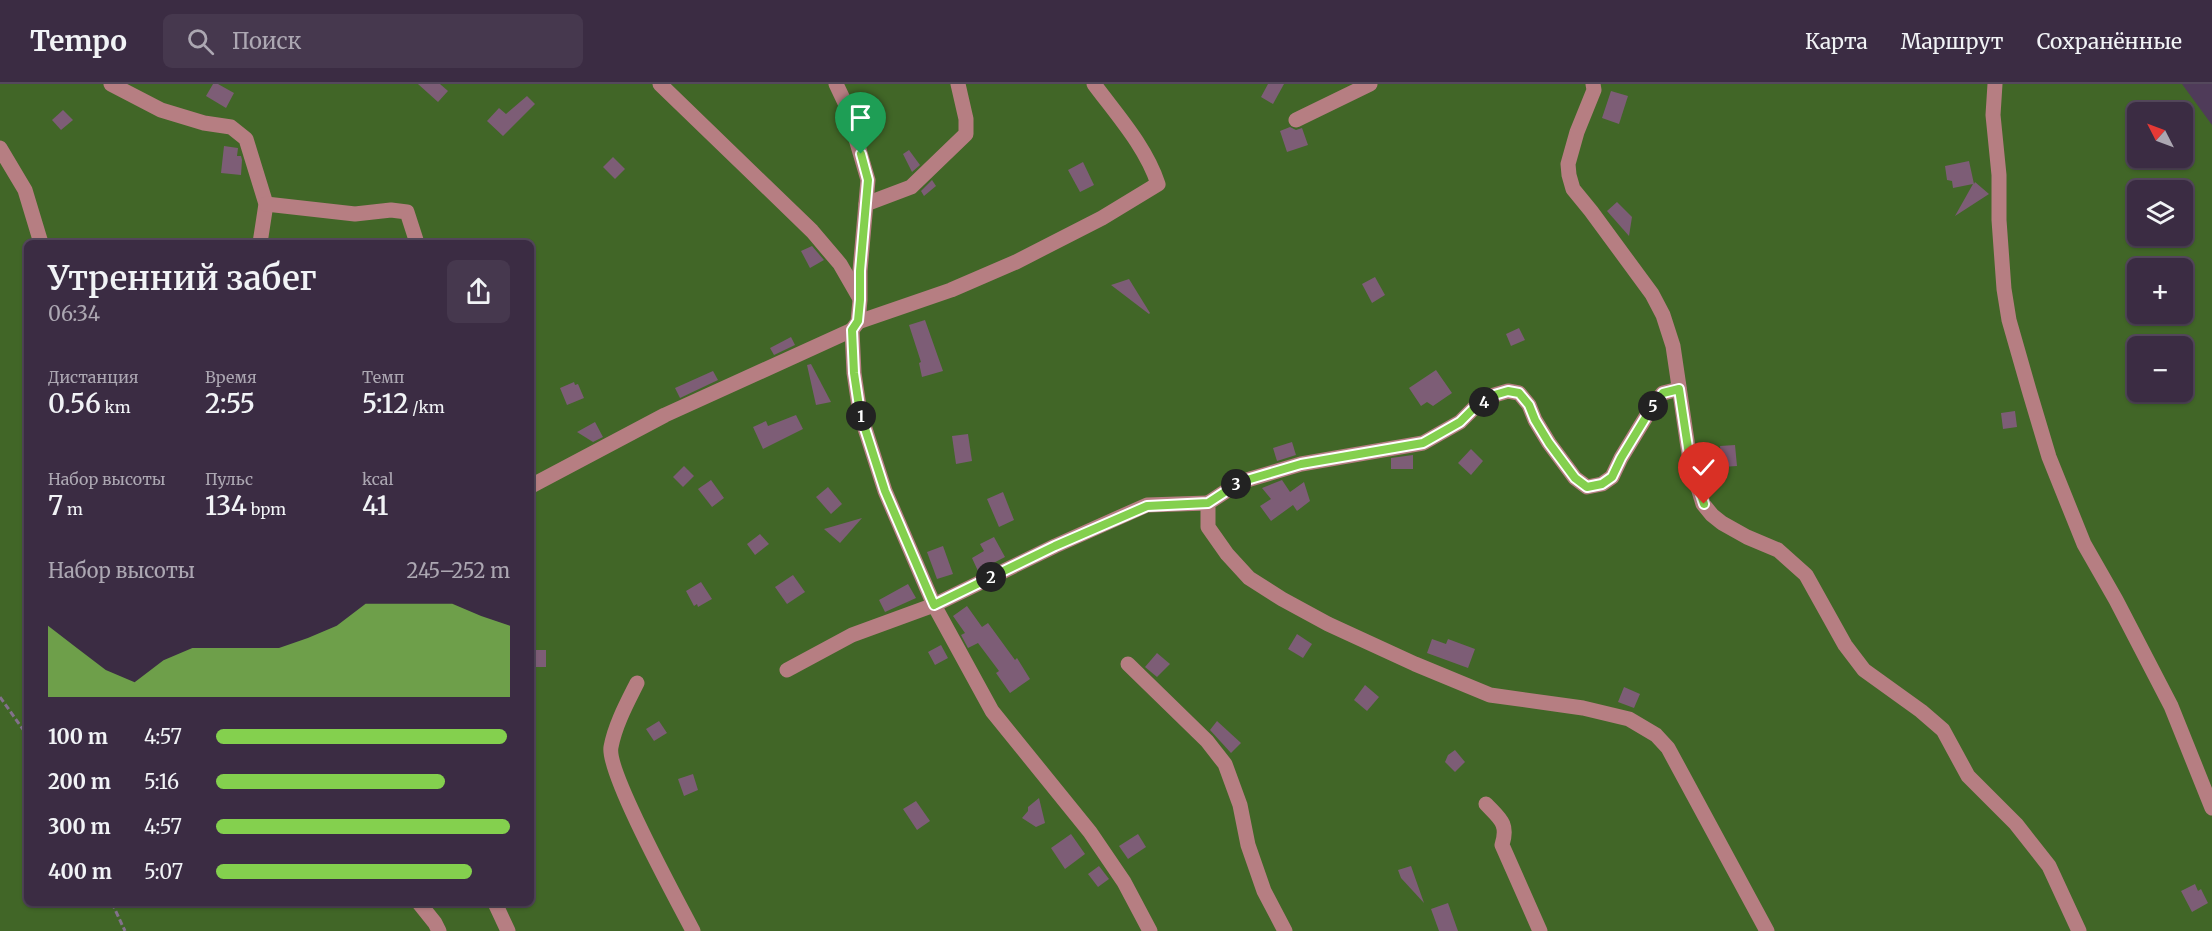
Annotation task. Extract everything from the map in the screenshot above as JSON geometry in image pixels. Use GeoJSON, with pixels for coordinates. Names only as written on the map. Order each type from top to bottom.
{"type":"FeatureCollection","features":[{"type":"Feature","properties":{"kind":"street"},"geometry":{"type":"LineString","coordinates":[[111,84],[161,110],[204,123],[231,127],[246,139],[266,204],[261,240]]}},
{"type":"Feature","properties":{"kind":"street"},"geometry":{"type":"LineString","coordinates":[[660,84],[812,231],[840,264],[860,300]]}},
{"type":"Feature","properties":{"kind":"street"},"geometry":{"type":"LineString","coordinates":[[836,84],[846,105],[868,180],[860,271],[860,300],[855,326],[854,373],[860,413],[885,491],[934,605],[992,711],[1090,832],[1124,882],[1150,931]]}},
{"type":"Feature","properties":{"kind":"street"},"geometry":{"type":"LineString","coordinates":[[866,204],[910,187],[966,134],[966,119],[958,84]]}},
{"type":"Feature","properties":{"kind":"street"},"geometry":{"type":"LineString","coordinates":[[534,484],[665,415],[855,326],[951,290],[1016,262],[1102,218],[1158,184],[1154,170],[1094,84]]}},
{"type":"Feature","properties":{"kind":"street"},"geometry":{"type":"LineString","coordinates":[[1296,120],[1370,84]]}},
{"type":"Feature","properties":{"kind":"street"},"geometry":{"type":"LineString","coordinates":[[1593,84],[1594,90],[1577,132],[1568,164],[1573,189],[1646,286],[1663,315],[1673,346],[1690,461],[1704,504],[1722,523],[1778,550],[1806,575],[1845,645],[1864,670],[1921,711],[1943,730],[1968,776],[2016,824],[2049,866],[2079,931]]}},
{"type":"Feature","properties":{"kind":"street"},"geometry":{"type":"LineString","coordinates":[[1995,84],[1992,115],[1998,175],[2004,289],[2009,320],[2049,457],[2084,544],[2171,706],[2212,808]]}},
{"type":"Feature","properties":{"kind":"street"},"geometry":{"type":"LineString","coordinates":[[0,147],[25,190],[40,240]]}},
{"type":"Feature","properties":{"kind":"street"},"geometry":{"type":"LineString","coordinates":[[266,204],[356,214],[391,210],[406,212],[416,240]]}},
{"type":"Feature","properties":{"kind":"street"},"geometry":{"type":"LineString","coordinates":[[787,670],[852,635],[934,605],[1055,546],[1147,506],[1208,503],[1240,482],[1301,464],[1423,443],[1460,422],[1491,396],[1508,391],[1519,393],[1529,405],[1549,443],[1575,478],[1587,487],[1602,484],[1612,477],[1621,458],[1657,400],[1663,393],[1679,389]]}},
{"type":"Feature","properties":{"kind":"street"},"geometry":{"type":"LineString","coordinates":[[1208,503],[1208,527],[1227,554],[1249,578],[1281,599],[1328,624],[1490,695],[1583,708],[1629,718],[1656,735],[1668,748],[1767,931]]}},
{"type":"Feature","properties":{"kind":"street"},"geometry":{"type":"LineString","coordinates":[[1128,664],[1207,741],[1225,764],[1240,805],[1248,845],[1264,891],[1285,931]]}},
{"type":"Feature","properties":{"kind":"street"},"geometry":{"type":"LineString","coordinates":[[637,683],[610,749],[618,779],[650,849],[693,931]]}},
{"type":"Feature","properties":{"kind":"street"},"geometry":{"type":"LineString","coordinates":[[1486,804],[1504,823],[1505,834],[1502,844],[1540,931]]}},
{"type":"Feature","properties":{"kind":"street"},"geometry":{"type":"LineString","coordinates":[[422,906],[435,922],[439,931]]}},
{"type":"Feature","properties":{"kind":"street"},"geometry":{"type":"LineString","coordinates":[[496,906],[508,931]]}},
{"type":"Feature","properties":{"kind":"path"},"geometry":{"type":"LineString","coordinates":[[0,697],[24,731]]}},
{"type":"Feature","properties":{"kind":"path"},"geometry":{"type":"LineString","coordinates":[[113,906],[125,931]]}},
{"type":"Feature","properties":{"kind":"green space"},"geometry":{"type":"Polygon","coordinates":[[[0,84],[2182,84],[2212,125],[2212,931],[0,931],[0,84]]]}},
{"type":"Feature","properties":{"kind":"building"},"geometry":{"type":"Polygon","coordinates":[[[213,84],[218,84],[234,93],[226,108],[206,96],[213,84]]]}},
{"type":"Feature","properties":{"kind":"building"},"geometry":{"type":"Polygon","coordinates":[[[418,84],[440,84],[448,91],[438,102],[418,84]]]}},
{"type":"Feature","properties":{"kind":"building"},"geometry":{"type":"Polygon","coordinates":[[[1268,84],[1284,84],[1273,104],[1261,97],[1268,84]]]}},
{"type":"Feature","properties":{"kind":"building"},"geometry":{"type":"Polygon","coordinates":[[[1611,91],[1628,96],[1619,124],[1602,118],[1611,91]]]}},
{"type":"Feature","properties":{"kind":"building"},"geometry":{"type":"Polygon","coordinates":[[[527,96],[535,104],[503,136],[487,121],[499,108],[506,114],[527,96]]]}},
{"type":"Feature","properties":{"kind":"building"},"geometry":{"type":"Polygon","coordinates":[[[63,110],[73,120],[61,130],[52,120],[63,110]]]}},
{"type":"Feature","properties":{"kind":"building"},"geometry":{"type":"Polygon","coordinates":[[[1290,127],[1296,130],[1302,128],[1308,145],[1287,152],[1280,131],[1290,127]]]}},
{"type":"Feature","properties":{"kind":"building"},"geometry":{"type":"Polygon","coordinates":[[[224,146],[238,148],[237,156],[241,156],[242,160],[241,175],[221,173],[224,146]]]}},
{"type":"Feature","properties":{"kind":"building"},"geometry":{"type":"Polygon","coordinates":[[[909,150],[920,165],[912,172],[903,154],[909,150]]]}},
{"type":"Feature","properties":{"kind":"building"},"geometry":{"type":"Polygon","coordinates":[[[613,157],[625,169],[615,179],[603,167],[613,157]]]}},
{"type":"Feature","properties":{"kind":"building"},"geometry":{"type":"Polygon","coordinates":[[[1969,161],[1974,184],[1975,182],[1989,194],[1955,216],[1973,184],[1953,188],[1952,181],[1947,180],[1945,166],[1969,161]]]}},
{"type":"Feature","properties":{"kind":"building"},"geometry":{"type":"Polygon","coordinates":[[[1083,162],[1094,185],[1080,192],[1068,170],[1083,162]]]}},
{"type":"Feature","properties":{"kind":"building"},"geometry":{"type":"Polygon","coordinates":[[[932,180],[936,186],[924,196],[921,191],[932,180]]]}},
{"type":"Feature","properties":{"kind":"building"},"geometry":{"type":"Polygon","coordinates":[[[1617,202],[1632,217],[1629,236],[1607,211],[1617,202]]]}},
{"type":"Feature","properties":{"kind":"building"},"geometry":{"type":"Polygon","coordinates":[[[812,246],[824,260],[810,268],[801,251],[812,246]]]}},
{"type":"Feature","properties":{"kind":"building"},"geometry":{"type":"Polygon","coordinates":[[[1375,277],[1385,295],[1372,303],[1362,284],[1375,277]]]}},
{"type":"Feature","properties":{"kind":"building"},"geometry":{"type":"Polygon","coordinates":[[[1129,279],[1150,313],[1149,314],[1111,285],[1129,279]]]}},
{"type":"Feature","properties":{"kind":"building"},"geometry":{"type":"Polygon","coordinates":[[[925,320],[943,371],[922,377],[919,363],[921,362],[909,325],[925,320]]]}},
{"type":"Feature","properties":{"kind":"building"},"geometry":{"type":"Polygon","coordinates":[[[1519,328],[1525,340],[1511,346],[1506,334],[1519,328]]]}},
{"type":"Feature","properties":{"kind":"building"},"geometry":{"type":"Polygon","coordinates":[[[791,337],[795,345],[774,355],[770,348],[791,337]]]}},
{"type":"Feature","properties":{"kind":"building"},"geometry":{"type":"Polygon","coordinates":[[[811,364],[831,402],[816,405],[807,365],[811,364]]]}},
{"type":"Feature","properties":{"kind":"building"},"geometry":{"type":"Polygon","coordinates":[[[1436,370],[1452,393],[1433,406],[1427,402],[1421,406],[1409,388],[1436,370]]]}},
{"type":"Feature","properties":{"kind":"building"},"geometry":{"type":"Polygon","coordinates":[[[713,371],[718,380],[680,398],[675,388],[713,371]]]}},
{"type":"Feature","properties":{"kind":"building"},"geometry":{"type":"Polygon","coordinates":[[[574,382],[575,385],[578,384],[584,398],[567,405],[560,388],[574,382]]]}},
{"type":"Feature","properties":{"kind":"building"},"geometry":{"type":"Polygon","coordinates":[[[2015,411],[2017,427],[2003,429],[2001,413],[2015,411]]]}},
{"type":"Feature","properties":{"kind":"building"},"geometry":{"type":"Polygon","coordinates":[[[796,415],[803,429],[763,449],[753,427],[766,421],[768,426],[796,415]]]}},
{"type":"Feature","properties":{"kind":"building"},"geometry":{"type":"Polygon","coordinates":[[[595,422],[603,437],[593,442],[577,432],[595,422]]]}},
{"type":"Feature","properties":{"kind":"building"},"geometry":{"type":"Polygon","coordinates":[[[968,434],[972,461],[956,464],[952,436],[968,434]]]}},
{"type":"Feature","properties":{"kind":"building"},"geometry":{"type":"Polygon","coordinates":[[[1292,442],[1296,455],[1277,461],[1273,448],[1292,442]]]}},
{"type":"Feature","properties":{"kind":"building"},"geometry":{"type":"Polygon","coordinates":[[[1735,445],[1737,466],[1722,467],[1720,446],[1735,445]]]}},
{"type":"Feature","properties":{"kind":"building"},"geometry":{"type":"Polygon","coordinates":[[[1471,449],[1483,461],[1471,475],[1458,463],[1471,449]]]}},
{"type":"Feature","properties":{"kind":"building"},"geometry":{"type":"Polygon","coordinates":[[[1413,455],[1413,469],[1391,469],[1391,458],[1413,455]]]}},
{"type":"Feature","properties":{"kind":"building"},"geometry":{"type":"Polygon","coordinates":[[[684,466],[694,476],[683,487],[673,477],[684,466]]]}},
{"type":"Feature","properties":{"kind":"building"},"geometry":{"type":"Polygon","coordinates":[[[711,480],[724,498],[712,507],[698,489],[711,480]]]}},
{"type":"Feature","properties":{"kind":"building"},"geometry":{"type":"Polygon","coordinates":[[[1282,480],[1290,492],[1304,482],[1310,501],[1297,511],[1293,505],[1271,521],[1260,506],[1271,499],[1262,488],[1282,480]]]}},
{"type":"Feature","properties":{"kind":"building"},"geometry":{"type":"Polygon","coordinates":[[[828,487],[842,504],[831,514],[816,497],[828,487]]]}},
{"type":"Feature","properties":{"kind":"building"},"geometry":{"type":"Polygon","coordinates":[[[1003,492],[1014,520],[999,527],[987,499],[1003,492]]]}},
{"type":"Feature","properties":{"kind":"building"},"geometry":{"type":"Polygon","coordinates":[[[862,518],[840,543],[824,529],[862,518]]]}},
{"type":"Feature","properties":{"kind":"building"},"geometry":{"type":"Polygon","coordinates":[[[760,534],[769,544],[755,555],[747,544],[760,534]]]}},
{"type":"Feature","properties":{"kind":"building"},"geometry":{"type":"Polygon","coordinates":[[[994,537],[1005,557],[978,571],[972,558],[984,551],[980,544],[994,537]]]}},
{"type":"Feature","properties":{"kind":"building"},"geometry":{"type":"Polygon","coordinates":[[[943,546],[953,574],[937,579],[927,552],[943,546]]]}},
{"type":"Feature","properties":{"kind":"building"},"geometry":{"type":"Polygon","coordinates":[[[793,575],[805,592],[787,604],[775,587],[793,575]]]}},
{"type":"Feature","properties":{"kind":"building"},"geometry":{"type":"Polygon","coordinates":[[[701,582],[712,599],[698,607],[697,604],[694,606],[686,591],[701,582]]]}},
{"type":"Feature","properties":{"kind":"building"},"geometry":{"type":"Polygon","coordinates":[[[908,584],[916,598],[885,612],[879,600],[908,584]]]}},
{"type":"Feature","properties":{"kind":"building"},"geometry":{"type":"Polygon","coordinates":[[[967,606],[982,627],[988,623],[1015,660],[1017,658],[1030,679],[1010,693],[996,673],[999,671],[978,643],[968,648],[961,635],[965,633],[953,616],[967,606]]]}},
{"type":"Feature","properties":{"kind":"building"},"geometry":{"type":"Polygon","coordinates":[[[1297,634],[1312,644],[1303,658],[1288,649],[1297,634]]]}},
{"type":"Feature","properties":{"kind":"building"},"geometry":{"type":"Polygon","coordinates":[[[1432,639],[1446,644],[1448,639],[1475,649],[1468,668],[1427,653],[1432,639]]]}},
{"type":"Feature","properties":{"kind":"building"},"geometry":{"type":"Polygon","coordinates":[[[941,645],[948,658],[935,665],[928,652],[941,645]]]}},
{"type":"Feature","properties":{"kind":"building"},"geometry":{"type":"Polygon","coordinates":[[[534,650],[546,650],[546,667],[534,667],[534,650]]]}},
{"type":"Feature","properties":{"kind":"building"},"geometry":{"type":"Polygon","coordinates":[[[1157,653],[1170,664],[1157,677],[1145,667],[1157,653]]]}},
{"type":"Feature","properties":{"kind":"building"},"geometry":{"type":"Polygon","coordinates":[[[1365,685],[1379,697],[1367,711],[1354,700],[1365,685]]]}},
{"type":"Feature","properties":{"kind":"building"},"geometry":{"type":"Polygon","coordinates":[[[1624,687],[1640,694],[1634,708],[1618,702],[1624,687]]]}},
{"type":"Feature","properties":{"kind":"building"},"geometry":{"type":"Polygon","coordinates":[[[659,721],[667,733],[654,741],[646,729],[659,721]]]}},
{"type":"Feature","properties":{"kind":"building"},"geometry":{"type":"Polygon","coordinates":[[[1217,721],[1241,743],[1231,753],[1210,730],[1217,721]]]}},
{"type":"Feature","properties":{"kind":"building"},"geometry":{"type":"Polygon","coordinates":[[[1455,750],[1465,762],[1455,772],[1445,762],[1448,755],[1455,750]]]}},
{"type":"Feature","properties":{"kind":"building"},"geometry":{"type":"Polygon","coordinates":[[[693,774],[698,790],[684,796],[678,779],[693,774]]]}},
{"type":"Feature","properties":{"kind":"building"},"geometry":{"type":"Polygon","coordinates":[[[1039,798],[1045,823],[1036,827],[1022,818],[1028,811],[1028,807],[1039,798]]]}},
{"type":"Feature","properties":{"kind":"building"},"geometry":{"type":"Polygon","coordinates":[[[916,801],[930,821],[917,830],[903,809],[916,801]]]}},
{"type":"Feature","properties":{"kind":"building"},"geometry":{"type":"Polygon","coordinates":[[[1071,834],[1085,854],[1065,869],[1051,848],[1071,834]]]}},
{"type":"Feature","properties":{"kind":"building"},"geometry":{"type":"Polygon","coordinates":[[[1138,834],[1146,847],[1128,859],[1119,846],[1138,834]]]}},
{"type":"Feature","properties":{"kind":"building"},"geometry":{"type":"Polygon","coordinates":[[[1099,866],[1109,879],[1098,887],[1088,874],[1099,866]]]}},
{"type":"Feature","properties":{"kind":"building"},"geometry":{"type":"Polygon","coordinates":[[[1411,866],[1424,903],[1401,878],[1398,870],[1411,866]]]}},
{"type":"Feature","properties":{"kind":"building"},"geometry":{"type":"Polygon","coordinates":[[[2195,884],[2198,891],[2201,889],[2208,903],[2192,912],[2181,891],[2195,884]]]}},
{"type":"Feature","properties":{"kind":"building"},"geometry":{"type":"Polygon","coordinates":[[[1448,903],[1458,931],[1439,931],[1431,909],[1448,903]]]}},
{"type":"Feature","properties":{"kind":"route"},"geometry":{"type":"LineString","coordinates":[[861,154],[868,180],[858,321],[852,330],[854,373],[860,413],[885,491],[934,605],[1055,546],[1147,506],[1208,503],[1240,482],[1301,464],[1423,443],[1460,422],[1491,396],[1508,391],[1519,393],[1529,405],[1549,443],[1575,478],[1587,487],[1602,484],[1612,477],[1652,407],[1663,393],[1679,389],[1690,461],[1704,504]]}}]}
